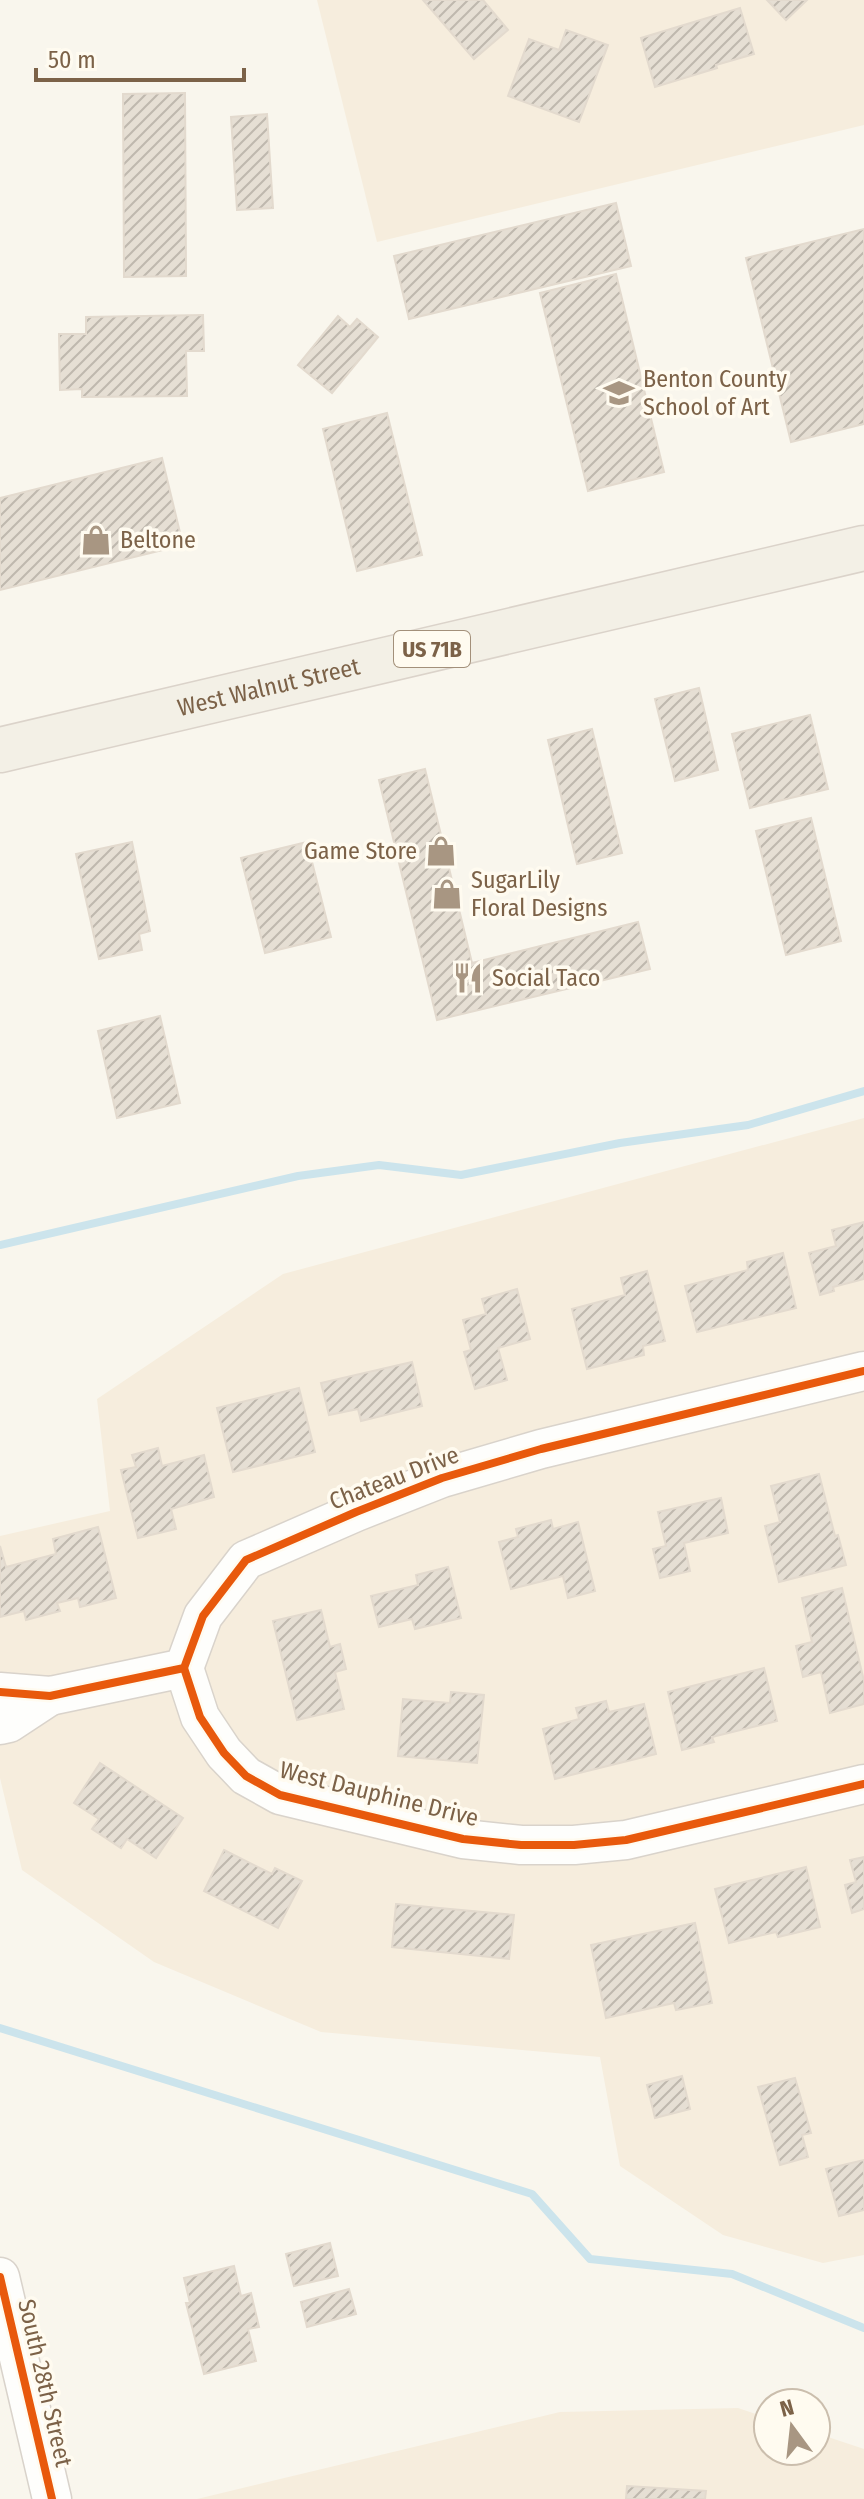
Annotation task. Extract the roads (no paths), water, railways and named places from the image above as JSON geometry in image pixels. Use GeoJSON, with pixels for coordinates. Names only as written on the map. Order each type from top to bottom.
{"type":"FeatureCollection","features":[{"type":"Feature","properties":{"kind":"main road","name":"West Walnut Street"},"geometry":{"type":"LineString","coordinates":[[0,750],[864,548]]}},
{"type":"Feature","properties":{"kind":"street","name":"Chateau Drive"},"geometry":{"type":"LineString","coordinates":[[184,1668],[203,1616],[246,1560],[442,1478],[541,1449],[864,1371]]}},
{"type":"Feature","properties":{"kind":"street"},"geometry":{"type":"LineString","coordinates":[[0,1692],[50,1696],[184,1668]]}},
{"type":"Feature","properties":{"kind":"street","name":"West Dauphine Drive"},"geometry":{"type":"LineString","coordinates":[[184,1668],[200,1717],[224,1753],[246,1776],[280,1795],[463,1839],[521,1845],[574,1845],[626,1840],[864,1784]]}},
{"type":"Feature","properties":{"kind":"street"},"geometry":{"type":"LineString","coordinates":[[0,1725],[9,1723],[50,1696]]}},
{"type":"Feature","properties":{"kind":"street","name":"South 28th Street"},"geometry":{"type":"LineString","coordinates":[[0,2277],[52,2499]]}},
{"type":"Feature","properties":{"kind":"waterway"},"geometry":{"type":"LineString","coordinates":[[0,1245],[298,1176],[379,1165],[461,1175],[620,1143],[748,1125],[864,1091]]}},
{"type":"Feature","properties":{"kind":"waterway"},"geometry":{"type":"LineString","coordinates":[[0,2028],[532,2194],[590,2259],[732,2274],[864,2328]]}},
{"type":"Feature","properties":{"kind":"place","name":"Benton County School of Art"},"geometry":{"type":"Point","coordinates":[619,393]}},
{"type":"Feature","properties":{"kind":"place","name":"Beltone"},"geometry":{"type":"Point","coordinates":[96,540]}},
{"type":"Feature","properties":{"kind":"place","name":"Game Store"},"geometry":{"type":"Point","coordinates":[441,851]}},
{"type":"Feature","properties":{"kind":"place","name":"SugarLily Floral Designs"},"geometry":{"type":"Point","coordinates":[447,894]}},
{"type":"Feature","properties":{"kind":"place","name":"Social Taco"},"geometry":{"type":"Point","coordinates":[468,978]}}]}
